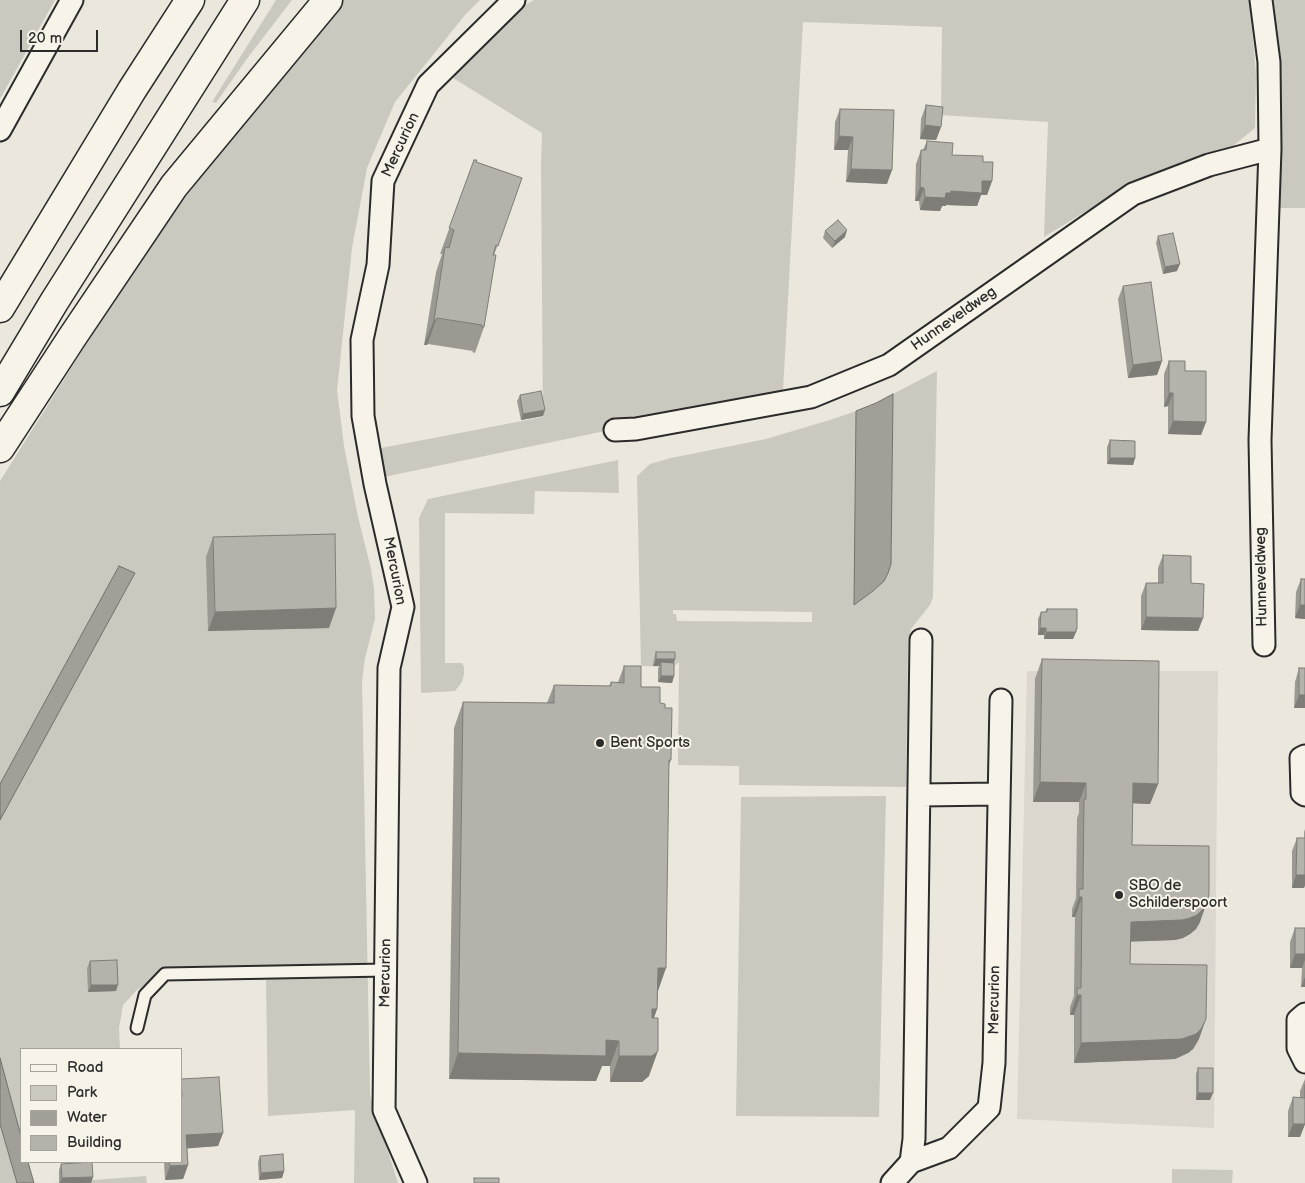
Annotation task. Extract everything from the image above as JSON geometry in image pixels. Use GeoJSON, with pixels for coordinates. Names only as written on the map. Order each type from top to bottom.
{"type":"FeatureCollection","features":[{"type":"Feature","properties":{"kind":"highway"},"geometry":{"type":"LineString","coordinates":[[132,90],[174,0]]}},
{"type":"Feature","properties":{"kind":"highway"},"geometry":{"type":"LineString","coordinates":[[0,308],[132,90],[190,0]]}},
{"type":"Feature","properties":{"kind":"highway"},"geometry":{"type":"LineString","coordinates":[[0,392],[245,0]]}},
{"type":"Feature","properties":{"kind":"highway"},"geometry":{"type":"LineString","coordinates":[[0,448],[174,186],[328,0]]}},
{"type":"Feature","properties":{"kind":"street"},"geometry":{"type":"LineString","coordinates":[[0,130],[72,0]]}},
{"type":"Feature","properties":{"kind":"street","name":"Mercurion"},"geometry":{"type":"LineString","coordinates":[[416,1183],[384,1110],[389,668],[403,607],[374,479],[363,416],[362,340],[378,265],[383,181],[428,85],[514,0]]}},
{"type":"Feature","properties":{"kind":"street","name":"Hunneveldweg"},"geometry":{"type":"LineString","coordinates":[[1261,0],[1269,62],[1270,149],[1260,440],[1264,645]]}},
{"type":"Feature","properties":{"kind":"street","name":"Hunneveldweg"},"geometry":{"type":"LineString","coordinates":[[615,430],[636,429],[811,397],[889,365],[1133,194],[1209,165],[1270,149]]}},
{"type":"Feature","properties":{"kind":"street"},"geometry":{"type":"LineString","coordinates":[[911,1162],[914,1129],[921,640]]}},
{"type":"Feature","properties":{"kind":"street","name":"Mercurion"},"geometry":{"type":"LineString","coordinates":[[894,1182],[911,1162],[950,1148],[988,1108],[994,1063],[1001,700]]}},
{"type":"Feature","properties":{"kind":"street"},"geometry":{"type":"LineString","coordinates":[[1305,756],[1301,758],[1302,793],[1305,795]]}},
{"type":"Feature","properties":{"kind":"street"},"geometry":{"type":"LineString","coordinates":[[920,795],[999,794]]}},
{"type":"Feature","properties":{"kind":"street"},"geometry":{"type":"LineString","coordinates":[[1305,1014],[1298,1020],[1298,1048],[1305,1062]]}},
{"type":"Feature","properties":{"kind":"lane"},"geometry":{"type":"LineString","coordinates":[[137,1028],[145,995],[165,974],[386,970]]}},
{"type":"Feature","properties":{"kind":"shaded area","name":"SBO de Schilderspoort"},"geometry":{"type":"Polygon","coordinates":[[[1027,671],[1218,671],[1214,1128],[1017,1119],[1027,671]]]}},
{"type":"Feature","properties":{"kind":"green space"},"geometry":{"type":"Polygon","coordinates":[[[0,0],[55,0],[0,99],[0,0]]]}},
{"type":"Feature","properties":{"kind":"green space"},"geometry":{"type":"Polygon","coordinates":[[[276,0],[292,0],[216,103],[212,102],[276,0]]]}},
{"type":"Feature","properties":{"kind":"green space"},"geometry":{"type":"Polygon","coordinates":[[[342,0],[480,0],[465,15],[395,102],[367,168],[352,248],[337,390],[344,446],[374,589],[375,619],[365,658],[362,681],[370,1095],[398,1183],[354,1183],[355,1110],[268,1116],[266,980],[152,980],[137,990],[123,1005],[119,1028],[120,1048],[20,1048],[20,1130],[12,1131],[26,1183],[0,1183],[0,481],[147,250],[218,153],[342,0]]]}},
{"type":"Feature","properties":{"kind":"green space"},"geometry":{"type":"Polygon","coordinates":[[[534,0],[1249,0],[1256,76],[1255,128],[1219,156],[1124,188],[1044,237],[1048,122],[941,115],[942,27],[803,22],[783,391],[706,410],[379,478],[376,449],[543,417],[542,133],[453,78],[466,52],[512,12],[534,0]]]}},
{"type":"Feature","properties":{"kind":"green space"},"geometry":{"type":"Polygon","coordinates":[[[1273,0],[1305,0],[1305,208],[1278,208],[1278,47],[1273,0]]]}},
{"type":"Feature","properties":{"kind":"green space"},"geometry":{"type":"Polygon","coordinates":[[[937,371],[933,597],[930,605],[911,629],[908,642],[906,787],[739,785],[739,766],[678,765],[679,662],[673,667],[641,666],[637,476],[650,464],[766,439],[856,411],[855,605],[891,564],[893,394],[937,371]],[[673,610],[673,614],[676,614],[677,621],[812,622],[812,612],[673,610]]]}},
{"type":"Feature","properties":{"kind":"green space"},"geometry":{"type":"Polygon","coordinates":[[[618,460],[619,493],[535,491],[534,514],[445,513],[445,663],[462,663],[464,674],[462,682],[455,691],[421,693],[419,518],[428,499],[618,460]]]}},
{"type":"Feature","properties":{"kind":"green space"},"geometry":{"type":"Polygon","coordinates":[[[886,796],[879,1117],[736,1116],[741,797],[886,796]]]}},
{"type":"Feature","properties":{"kind":"green space"},"geometry":{"type":"Polygon","coordinates":[[[1172,1169],[1233,1170],[1232,1183],[1172,1183],[1172,1169]]]}},
{"type":"Feature","properties":{"kind":"green space"},"geometry":{"type":"Polygon","coordinates":[[[146,1176],[147,1183],[54,1183],[146,1176]]]}},
{"type":"Feature","properties":{"kind":"water"},"geometry":{"type":"Polygon","coordinates":[[[893,394],[891,564],[884,581],[854,605],[856,411],[893,394]]]}},
{"type":"Feature","properties":{"kind":"water"},"geometry":{"type":"Polygon","coordinates":[[[119,566],[135,573],[0,820],[0,784],[119,566]]]}},
{"type":"Feature","properties":{"kind":"water"},"geometry":{"type":"Polygon","coordinates":[[[0,1058],[20,1132],[20,1163],[28,1163],[34,1183],[17,1183],[0,1124],[0,1058]]]}},
{"type":"Feature","properties":{"kind":"building"},"geometry":{"type":"Polygon","coordinates":[[[926,105],[943,107],[941,127],[925,125],[926,105]]]}},
{"type":"Feature","properties":{"kind":"building"},"geometry":{"type":"Polygon","coordinates":[[[840,109],[894,110],[892,170],[851,169],[853,137],[839,136],[840,109]]]}},
{"type":"Feature","properties":{"kind":"building"},"geometry":{"type":"Polygon","coordinates":[[[927,141],[953,143],[952,155],[983,156],[983,162],[993,162],[992,181],[982,181],[982,193],[951,191],[951,193],[946,193],[945,198],[925,197],[924,188],[920,187],[921,150],[926,150],[927,141]]]}},
{"type":"Feature","properties":{"kind":"building"},"geometry":{"type":"Polygon","coordinates":[[[474,160],[522,178],[498,246],[496,245],[493,255],[496,255],[484,327],[482,325],[437,318],[434,320],[445,247],[449,248],[454,230],[449,228],[474,160]]]}},
{"type":"Feature","properties":{"kind":"building"},"geometry":{"type":"Polygon","coordinates":[[[838,220],[847,230],[835,241],[825,231],[838,220]]]}},
{"type":"Feature","properties":{"kind":"building"},"geometry":{"type":"Polygon","coordinates":[[[1173,233],[1180,264],[1165,267],[1158,236],[1173,233]]]}},
{"type":"Feature","properties":{"kind":"building"},"geometry":{"type":"Polygon","coordinates":[[[1151,282],[1162,361],[1133,365],[1123,286],[1151,282]]]}},
{"type":"Feature","properties":{"kind":"building"},"geometry":{"type":"Polygon","coordinates":[[[1169,361],[1185,361],[1185,371],[1206,371],[1206,422],[1173,421],[1173,393],[1169,393],[1169,361]]]}},
{"type":"Feature","properties":{"kind":"building"},"geometry":{"type":"Polygon","coordinates":[[[541,391],[545,410],[523,414],[520,395],[541,391]]]}},
{"type":"Feature","properties":{"kind":"building"},"geometry":{"type":"Polygon","coordinates":[[[1110,440],[1135,441],[1135,458],[1110,458],[1110,440]]]}},
{"type":"Feature","properties":{"kind":"building"},"geometry":{"type":"Polygon","coordinates":[[[335,534],[336,608],[215,612],[213,537],[335,534]]]}},
{"type":"Feature","properties":{"kind":"building"},"geometry":{"type":"Polygon","coordinates":[[[1163,555],[1191,556],[1191,583],[1204,584],[1203,618],[1146,617],[1146,583],[1163,583],[1163,555]]]}},
{"type":"Feature","properties":{"kind":"building"},"geometry":{"type":"Polygon","coordinates":[[[1301,579],[1305,579],[1305,605],[1300,605],[1301,579]]]}},
{"type":"Feature","properties":{"kind":"building"},"geometry":{"type":"Polygon","coordinates":[[[1047,609],[1077,609],[1076,632],[1046,632],[1046,628],[1040,628],[1041,612],[1047,612],[1047,609]]]}},
{"type":"Feature","properties":{"kind":"building"},"geometry":{"type":"Polygon","coordinates":[[[656,652],[675,652],[675,659],[656,659],[656,652]]]}},
{"type":"Feature","properties":{"kind":"building"},"geometry":{"type":"Polygon","coordinates":[[[1042,659],[1159,661],[1158,784],[1133,783],[1132,845],[1209,846],[1209,894],[1203,909],[1197,915],[1190,918],[1131,922],[1130,964],[1207,965],[1206,1019],[1196,1034],[1182,1039],[1081,1043],[1081,995],[1077,995],[1077,988],[1081,988],[1082,897],[1079,897],[1079,889],[1083,889],[1084,799],[1086,799],[1086,783],[1040,782],[1042,659]]]}},
{"type":"Feature","properties":{"kind":"building"},"geometry":{"type":"Polygon","coordinates":[[[661,662],[674,663],[674,676],[661,676],[661,662]]]}},
{"type":"Feature","properties":{"kind":"building"},"geometry":{"type":"Polygon","coordinates":[[[624,666],[641,666],[641,687],[660,687],[660,703],[665,704],[665,708],[672,708],[671,760],[669,760],[666,968],[658,968],[657,1009],[652,1009],[652,1018],[658,1018],[658,1051],[652,1056],[619,1056],[619,1041],[606,1040],[606,1056],[458,1053],[463,702],[554,703],[554,685],[611,686],[611,682],[624,683],[624,666]]]}},
{"type":"Feature","properties":{"kind":"building"},"geometry":{"type":"Polygon","coordinates":[[[1299,668],[1305,668],[1305,695],[1299,695],[1299,668]]]}},
{"type":"Feature","properties":{"kind":"building"},"geometry":{"type":"Polygon","coordinates":[[[1297,838],[1305,838],[1305,875],[1296,875],[1297,838]]]}},
{"type":"Feature","properties":{"kind":"building"},"geometry":{"type":"Polygon","coordinates":[[[1295,928],[1305,928],[1305,954],[1295,954],[1295,928]]]}},
{"type":"Feature","properties":{"kind":"building"},"geometry":{"type":"Polygon","coordinates":[[[117,960],[118,985],[91,985],[90,961],[117,960]]]}},
{"type":"Feature","properties":{"kind":"building"},"geometry":{"type":"Polygon","coordinates":[[[1198,1068],[1213,1068],[1213,1093],[1198,1093],[1198,1068]]]}},
{"type":"Feature","properties":{"kind":"building"},"geometry":{"type":"Polygon","coordinates":[[[219,1077],[223,1133],[186,1135],[188,1165],[170,1166],[169,1163],[182,1163],[182,1079],[219,1077]]]}},
{"type":"Feature","properties":{"kind":"building"},"geometry":{"type":"Polygon","coordinates":[[[1293,1097],[1305,1098],[1305,1124],[1293,1124],[1293,1097]]]}},
{"type":"Feature","properties":{"kind":"building"},"geometry":{"type":"Polygon","coordinates":[[[283,1154],[284,1171],[261,1173],[260,1156],[283,1154]]]}},
{"type":"Feature","properties":{"kind":"building"},"geometry":{"type":"Polygon","coordinates":[[[92,1163],[93,1177],[62,1178],[61,1164],[92,1163]]]}},
{"type":"Feature","properties":{"kind":"building"},"geometry":{"type":"Polygon","coordinates":[[[474,1178],[499,1178],[499,1183],[474,1183],[474,1178]]]}},
{"type":"Feature","properties":{"kind":"place","name":"Bent Sports"},"geometry":{"type":"Point","coordinates":[600,743]}},
{"type":"Feature","properties":{"kind":"place","name":"SBO de Schilderspoort"},"geometry":{"type":"Point","coordinates":[1119,895]}}]}
